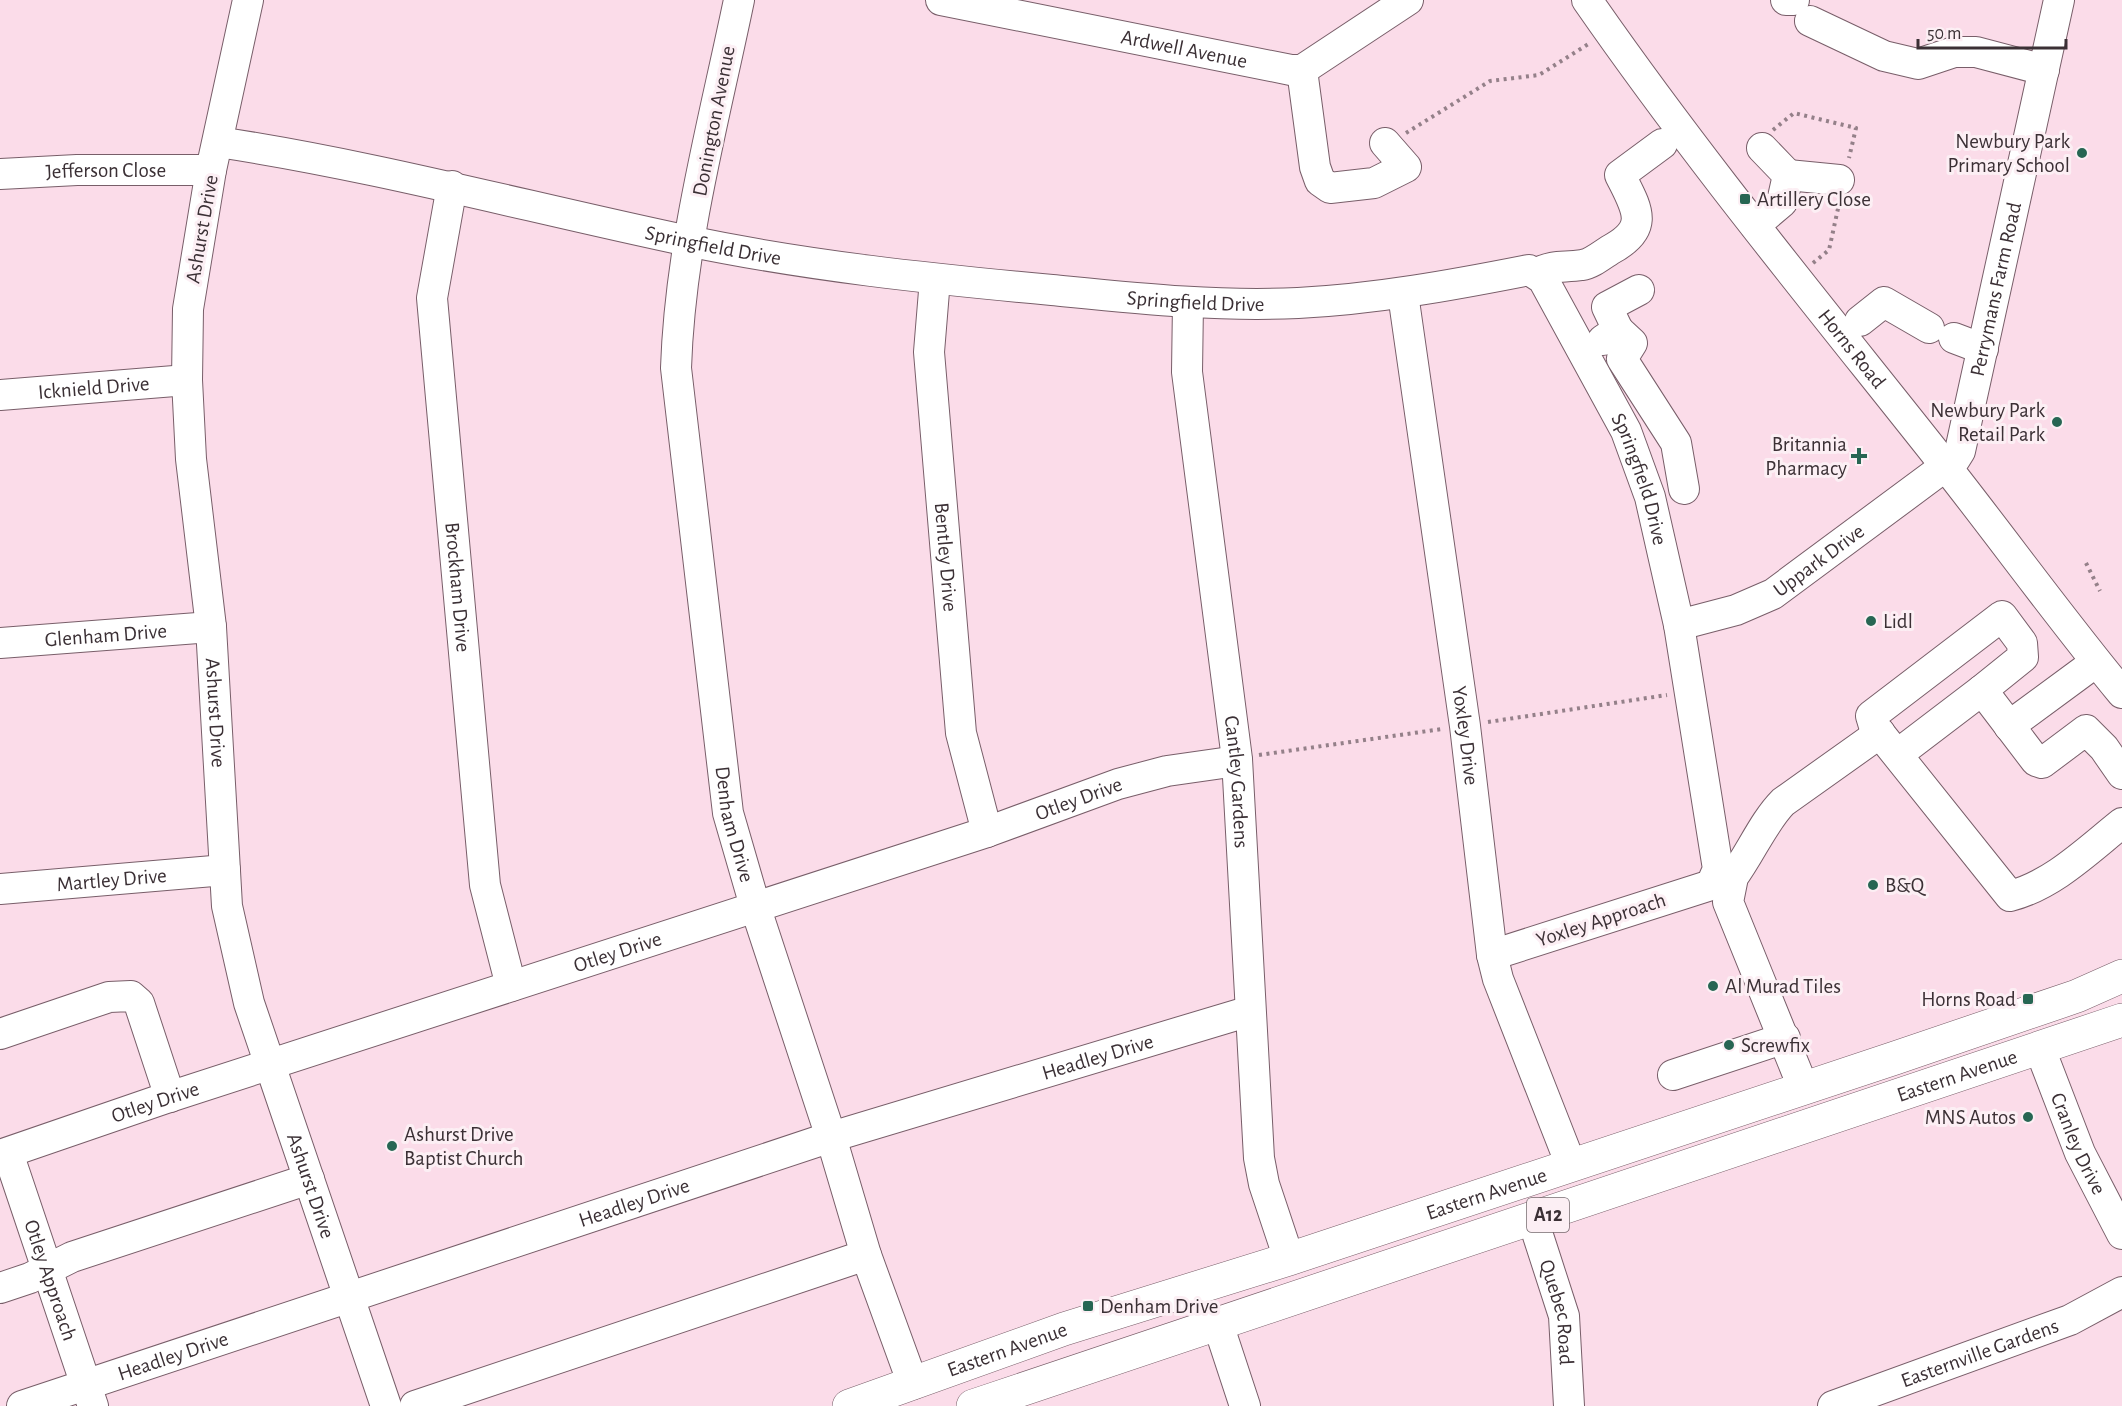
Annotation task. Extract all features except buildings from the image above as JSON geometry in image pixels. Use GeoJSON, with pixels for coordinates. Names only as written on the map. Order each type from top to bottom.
{"type":"FeatureCollection","features":[{"type":"Feature","properties":{"kind":"highway","name":"Eastern Avenue"},"geometry":{"type":"LineString","coordinates":[[849,1406],[1064,1329],[1289,1259],[2077,996],[2122,976]]}},
{"type":"Feature","properties":{"kind":"highway"},"geometry":{"type":"LineString","coordinates":[[2077,996],[2122,993]]}},
{"type":"Feature","properties":{"kind":"highway","name":"Eastern Avenue"},"geometry":{"type":"LineString","coordinates":[[973,1406],[1533,1220],[2122,1020]]}},
{"type":"Feature","properties":{"kind":"street","name":"Ashurst Drive"},"geometry":{"type":"LineString","coordinates":[[248,0],[215,156],[188,309],[187,380],[191,459],[211,627],[227,906],[249,1003],[386,1406]]}},
{"type":"Feature","properties":{"kind":"street","name":"Donington Avenue"},"geometry":{"type":"LineString","coordinates":[[690,241],[739,0]]}},
{"type":"Feature","properties":{"kind":"street","name":"Ardwell Avenue"},"geometry":{"type":"LineString","coordinates":[[941,0],[1302,70]]}},
{"type":"Feature","properties":{"kind":"street"},"geometry":{"type":"LineString","coordinates":[[1389,148],[1406,167],[1374,183],[1330,188],[1320,181],[1315,167],[1302,70],[1408,0]]}},
{"type":"Feature","properties":{"kind":"street","name":"Horns Road"},"geometry":{"type":"LineString","coordinates":[[1587,0],[1755,225],[1946,466],[2041,593],[2122,693]]}},
{"type":"Feature","properties":{"kind":"street"},"geometry":{"type":"LineString","coordinates":[[1786,0],[1884,56],[1918,64],[1954,52],[1976,52],[2044,70]]}},
{"type":"Feature","properties":{"kind":"street","name":"Perrymans Farm Road"},"geometry":{"type":"LineString","coordinates":[[1946,466],[1960,451],[2059,0]]}},
{"type":"Feature","properties":{"kind":"street"},"geometry":{"type":"LineString","coordinates":[[1537,273],[1553,265],[1584,265],[1625,242],[1635,232],[1638,213],[1620,175],[1662,144]]}},
{"type":"Feature","properties":{"kind":"street"},"geometry":{"type":"LineString","coordinates":[[1762,148],[1788,176],[1839,180]]}},
{"type":"Feature","properties":{"kind":"street","name":"Springfield Drive"},"geometry":{"type":"LineString","coordinates":[[215,156],[304,155],[452,186],[690,241],[935,279],[1188,303],[1298,303],[1403,294],[1529,270],[1537,273],[1543,279],[1626,431],[1650,498],[1678,625],[1720,893]]}},
{"type":"Feature","properties":{"kind":"street","name":"Jefferson Close"},"geometry":{"type":"LineString","coordinates":[[0,174],[77,170],[215,156]]}},
{"type":"Feature","properties":{"kind":"street"},"geometry":{"type":"LineString","coordinates":[[1755,225],[1782,202],[1788,176]]}},
{"type":"Feature","properties":{"kind":"street","name":"Brockham Drive"},"geometry":{"type":"LineString","coordinates":[[452,186],[432,298],[485,885],[511,986]]}},
{"type":"Feature","properties":{"kind":"street","name":"Denham Drive"},"geometry":{"type":"LineString","coordinates":[[690,241],[677,314],[675,368],[728,813],[755,906],[831,1137],[866,1256],[914,1384]]}},
{"type":"Feature","properties":{"kind":"street","name":"Bentley Drive"},"geometry":{"type":"LineString","coordinates":[[935,279],[930,352],[961,733],[987,832]]}},
{"type":"Feature","properties":{"kind":"street"},"geometry":{"type":"LineString","coordinates":[[1639,290],[1607,307],[1618,330],[1632,343],[1622,358],[1676,443],[1684,489]]}},
{"type":"Feature","properties":{"kind":"street","name":"Yoxley Drive"},"geometry":{"type":"LineString","coordinates":[[1403,294],[1465,726],[1492,955],[1498,979],[1571,1165]]}},
{"type":"Feature","properties":{"kind":"street"},"geometry":{"type":"LineString","coordinates":[[1860,321],[1884,302],[1942,333],[1983,349]]}},
{"type":"Feature","properties":{"kind":"street","name":"Cantley Gardens"},"geometry":{"type":"LineString","coordinates":[[1188,303],[1187,372],[1237,761],[1259,1158],[1264,1184],[1289,1259]]}},
{"type":"Feature","properties":{"kind":"street"},"geometry":{"type":"LineString","coordinates":[[1583,353],[1618,330]]}},
{"type":"Feature","properties":{"kind":"street","name":"Icknield Drive"},"geometry":{"type":"LineString","coordinates":[[0,394],[187,380]]}},
{"type":"Feature","properties":{"kind":"street","name":"Uppark Drive"},"geometry":{"type":"LineString","coordinates":[[1678,625],[1754,604],[1773,594],[1946,466]]}},
{"type":"Feature","properties":{"kind":"street"},"geometry":{"type":"LineString","coordinates":[[1803,1087],[1785,1038],[1720,893],[1762,833],[1770,815],[1784,802],[1889,744],[1982,690],[2023,657],[2022,643],[2002,616],[1877,711],[1871,716],[1874,726],[1889,744],[2010,896],[2025,892],[2057,874],[2122,823]]}},
{"type":"Feature","properties":{"kind":"street","name":"Glenham Drive"},"geometry":{"type":"LineString","coordinates":[[0,643],[211,627]]}},
{"type":"Feature","properties":{"kind":"street"},"geometry":{"type":"LineString","coordinates":[[2009,726],[2096,662]]}},
{"type":"Feature","properties":{"kind":"street"},"geometry":{"type":"LineString","coordinates":[[1982,690],[2032,756],[2042,764],[2081,734],[2090,731],[2122,774]]}},
{"type":"Feature","properties":{"kind":"street","name":"Otley Drive"},"geometry":{"type":"LineString","coordinates":[[4,1154],[270,1064],[987,832],[1118,784],[1167,771],[1237,761]]}},
{"type":"Feature","properties":{"kind":"street","name":"Martley Drive"},"geometry":{"type":"LineString","coordinates":[[0,889],[225,870]]}},
{"type":"Feature","properties":{"kind":"street","name":"Yoxley Approach"},"geometry":{"type":"LineString","coordinates":[[1492,955],[1720,893]]}},
{"type":"Feature","properties":{"kind":"street"},"geometry":{"type":"LineString","coordinates":[[0,1034],[109,997],[131,996],[139,1003],[170,1097]]}},
{"type":"Feature","properties":{"kind":"street","name":"Headley Drive"},"geometry":{"type":"LineString","coordinates":[[22,1406],[90,1395],[351,1298],[831,1137],[1250,1011]]}},
{"type":"Feature","properties":{"kind":"street"},"geometry":{"type":"LineString","coordinates":[[1673,1075],[1785,1038]]}},
{"type":"Feature","properties":{"kind":"street","name":"Cranley Drive"},"geometry":{"type":"LineString","coordinates":[[2040,1049],[2080,1153],[2122,1234]]}},
{"type":"Feature","properties":{"kind":"street","name":"Otley Approach"},"geometry":{"type":"LineString","coordinates":[[4,1154],[48,1269],[90,1395]]}},
{"type":"Feature","properties":{"kind":"street"},"geometry":{"type":"LineString","coordinates":[[0,1288],[30,1278],[72,1257],[309,1179]]}},
{"type":"Feature","properties":{"kind":"street","name":"Quebec Road"},"geometry":{"type":"LineString","coordinates":[[1533,1220],[1564,1316],[1569,1406]]}},
{"type":"Feature","properties":{"kind":"street"},"geometry":{"type":"LineString","coordinates":[[415,1406],[866,1256]]}},
{"type":"Feature","properties":{"kind":"street","name":"Easternville Gardens"},"geometry":{"type":"LineString","coordinates":[[1833,1406],[2070,1320],[2122,1292]]}},
{"type":"Feature","properties":{"kind":"street"},"geometry":{"type":"LineString","coordinates":[[1218,1324],[1245,1406]]}},
{"type":"Feature","properties":{"kind":"path"},"geometry":{"type":"LineString","coordinates":[[1389,148],[1396,139],[1490,81],[1539,75],[1609,31]]}},
{"type":"Feature","properties":{"kind":"path"},"geometry":{"type":"LineString","coordinates":[[2086,563],[2100,591]]}},
{"type":"Feature","properties":{"kind":"place","name":"Newbury Park Primary School"},"geometry":{"type":"Point","coordinates":[2082,153]}},
{"type":"Feature","properties":{"kind":"place","name":"Artillery Close"},"geometry":{"type":"Point","coordinates":[1745,199]}},
{"type":"Feature","properties":{"kind":"place","name":"Newbury Park Retail Park"},"geometry":{"type":"Point","coordinates":[2057,422]}},
{"type":"Feature","properties":{"kind":"place","name":"Britannia Pharmacy"},"geometry":{"type":"Point","coordinates":[1859,456]}},
{"type":"Feature","properties":{"kind":"place","name":"Lidl"},"geometry":{"type":"Point","coordinates":[1871,621]}},
{"type":"Feature","properties":{"kind":"place","name":"B&Q"},"geometry":{"type":"Point","coordinates":[1873,885]}},
{"type":"Feature","properties":{"kind":"place","name":"Al Murad Tiles"},"geometry":{"type":"Point","coordinates":[1713,986]}},
{"type":"Feature","properties":{"kind":"place","name":"Horns Road"},"geometry":{"type":"Point","coordinates":[2028,999]}},
{"type":"Feature","properties":{"kind":"place","name":"Screwfix"},"geometry":{"type":"Point","coordinates":[1729,1045]}},
{"type":"Feature","properties":{"kind":"place","name":"MNS Autos"},"geometry":{"type":"Point","coordinates":[2028,1117]}},
{"type":"Feature","properties":{"kind":"place","name":"Ashurst Drive Baptist Church"},"geometry":{"type":"Point","coordinates":[392,1146]}},
{"type":"Feature","properties":{"kind":"place","name":"Denham Drive"},"geometry":{"type":"Point","coordinates":[1088,1306]}}]}
